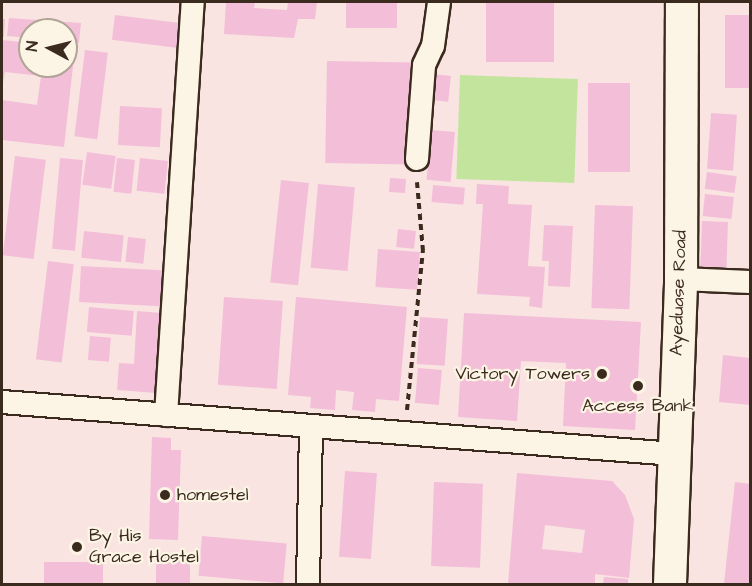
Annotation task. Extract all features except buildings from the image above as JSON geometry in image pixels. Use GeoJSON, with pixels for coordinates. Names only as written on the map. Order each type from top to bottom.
{"type":"FeatureCollection","features":[{"type":"Feature","properties":{"kind":"street"},"geometry":{"type":"LineString","coordinates":[[166,416],[193,2]]}},
{"type":"Feature","properties":{"kind":"street"},"geometry":{"type":"LineString","coordinates":[[417,159],[424,65],[434,46],[439,2]]}},
{"type":"Feature","properties":{"kind":"street","name":"Ayeduase Road"},"geometry":{"type":"LineString","coordinates":[[670,585],[681,279],[682,2]]}},
{"type":"Feature","properties":{"kind":"street"},"geometry":{"type":"LineString","coordinates":[[681,279],[750,282]]}},
{"type":"Feature","properties":{"kind":"street"},"geometry":{"type":"LineString","coordinates":[[2,402],[312,428],[674,454]]}},
{"type":"Feature","properties":{"kind":"street"},"geometry":{"type":"LineString","coordinates":[[308,585],[312,428]]}},
{"type":"Feature","properties":{"kind":"path"},"geometry":{"type":"LineString","coordinates":[[405,434],[423,251],[417,159]]}},
{"type":"Feature","properties":{"kind":"green space"},"geometry":{"type":"Polygon","coordinates":[[[460,75],[578,79],[574,183],[456,179],[460,75]]]}},
{"type":"Feature","properties":{"kind":"place","name":"Victory Towers"},"geometry":{"type":"Point","coordinates":[602,374]}},
{"type":"Feature","properties":{"kind":"place","name":"Access Bank"},"geometry":{"type":"Point","coordinates":[638,386]}},
{"type":"Feature","properties":{"kind":"place","name":"homestel"},"geometry":{"type":"Point","coordinates":[165,495]}},
{"type":"Feature","properties":{"kind":"place","name":"By His Grace Hostel"},"geometry":{"type":"Point","coordinates":[77,547]}}]}
